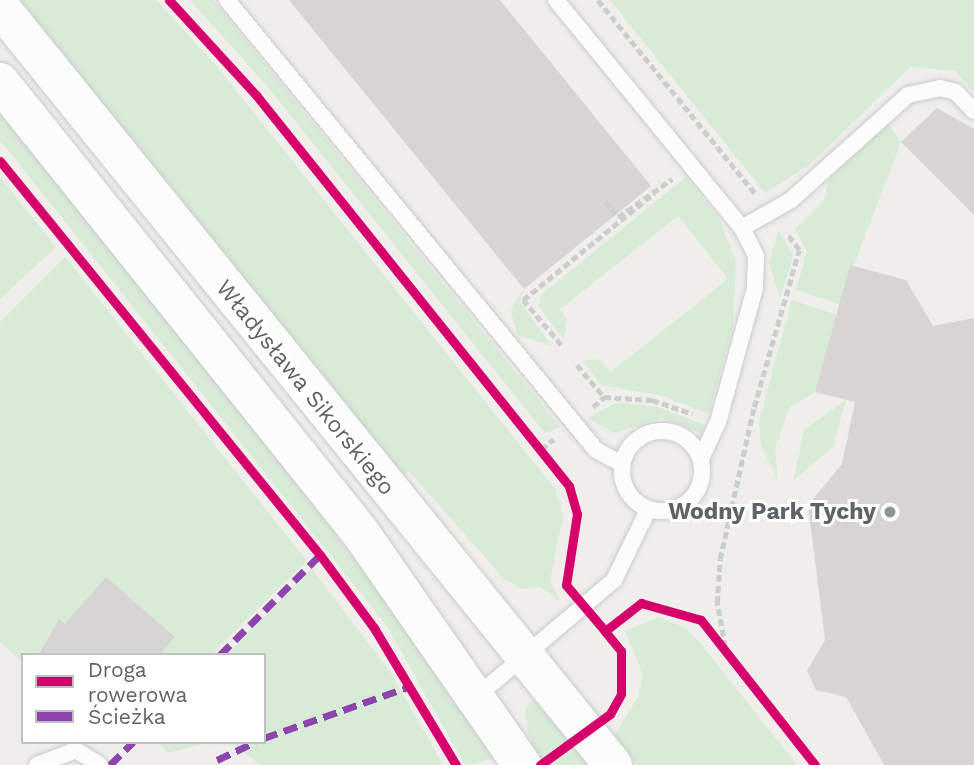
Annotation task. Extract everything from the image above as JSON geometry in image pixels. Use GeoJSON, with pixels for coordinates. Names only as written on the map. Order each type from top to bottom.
{"type":"FeatureCollection","features":[{"type":"Feature","properties":{"kind":"street","name":"Władysława Sikorskiego"},"geometry":{"type":"LineString","coordinates":[[0,7],[613,765]]}},
{"type":"Feature","properties":{"kind":"street","name":"Władysława Sikorskiego"},"geometry":{"type":"LineString","coordinates":[[0,82],[360,532],[522,765]]}},
{"type":"Feature","properties":{"kind":"lane"},"geometry":{"type":"LineString","coordinates":[[227,0],[600,454],[622,464]]}},
{"type":"Feature","properties":{"kind":"lane"},"geometry":{"type":"LineString","coordinates":[[556,0],[742,228],[757,256],[755,288],[718,422],[701,458],[694,496],[674,510],[648,510],[626,492],[622,464],[635,440],[659,430],[685,438],[701,458]]}},
{"type":"Feature","properties":{"kind":"lane"},"geometry":{"type":"LineString","coordinates":[[742,228],[791,200],[908,95],[940,88],[957,92],[974,111]]}},
{"type":"Feature","properties":{"kind":"lane"},"geometry":{"type":"LineString","coordinates":[[476,697],[614,580],[648,510]]}},
{"type":"Feature","properties":{"kind":"lane"},"geometry":{"type":"LineString","coordinates":[[37,765],[76,750],[100,765]]}},
{"type":"Feature","properties":{"kind":"path"},"geometry":{"type":"LineString","coordinates":[[598,0],[758,197]]}},
{"type":"Feature","properties":{"kind":"path"},"geometry":{"type":"LineString","coordinates":[[561,345],[523,300],[654,193],[618,217],[605,201]]}},
{"type":"Feature","properties":{"kind":"path"},"geometry":{"type":"LineString","coordinates":[[727,657],[717,603],[720,559],[754,407],[799,250],[782,227]]}},
{"type":"Feature","properties":{"kind":"path"},"geometry":{"type":"LineString","coordinates":[[577,365],[604,397]]}},
{"type":"Feature","properties":{"kind":"path"},"geometry":{"type":"LineString","coordinates":[[584,414],[604,397],[652,400],[708,419]]}},
{"type":"Feature","properties":{"kind":"green space"},"geometry":{"type":"Polygon","coordinates":[[[20,0],[156,0],[219,69],[556,490],[563,516],[550,581],[560,601],[540,587],[522,589],[505,580],[409,471],[400,477],[20,0]]]}},
{"type":"Feature","properties":{"kind":"green space"},"geometry":{"type":"Polygon","coordinates":[[[190,0],[213,0],[560,427],[545,433],[268,87],[190,0]]]}},
{"type":"Feature","properties":{"kind":"green space"},"geometry":{"type":"Polygon","coordinates":[[[610,0],[974,0],[974,92],[955,71],[910,67],[809,165],[765,193],[610,0]]]}},
{"type":"Feature","properties":{"kind":"green space"},"geometry":{"type":"Polygon","coordinates":[[[0,107],[401,618],[496,758],[465,765],[387,626],[0,140],[0,107]]]}},
{"type":"Feature","properties":{"kind":"green space"},"geometry":{"type":"Polygon","coordinates":[[[886,121],[901,142],[839,304],[796,290],[807,251],[795,229],[825,199],[828,182],[886,121]]]}},
{"type":"Feature","properties":{"kind":"green space"},"geometry":{"type":"Polygon","coordinates":[[[0,177],[56,247],[0,299],[0,177]]]}},
{"type":"Feature","properties":{"kind":"green space"},"geometry":{"type":"Polygon","coordinates":[[[686,177],[720,220],[736,262],[733,325],[709,414],[663,396],[601,385],[583,361],[599,359],[611,372],[728,279],[678,216],[560,309],[567,319],[564,339],[538,306],[541,295],[686,177]]]}},
{"type":"Feature","properties":{"kind":"green space"},"geometry":{"type":"Polygon","coordinates":[[[779,231],[793,255],[780,299],[769,262],[779,231]]]}},
{"type":"Feature","properties":{"kind":"green space"},"geometry":{"type":"Polygon","coordinates":[[[65,257],[307,561],[212,653],[160,653],[171,634],[109,580],[65,624],[59,619],[38,653],[21,653],[21,661],[0,642],[0,322],[65,257]]]}},
{"type":"Feature","properties":{"kind":"green space"},"geometry":{"type":"Polygon","coordinates":[[[524,289],[520,302],[552,346],[518,335],[510,310],[524,289]]]}},
{"type":"Feature","properties":{"kind":"green space"},"geometry":{"type":"Polygon","coordinates":[[[792,300],[837,315],[815,392],[790,407],[775,448],[778,480],[761,446],[759,421],[792,300]]]}},
{"type":"Feature","properties":{"kind":"green space"},"geometry":{"type":"Polygon","coordinates":[[[846,400],[833,447],[793,481],[804,430],[846,400]]]}},
{"type":"Feature","properties":{"kind":"green space"},"geometry":{"type":"Polygon","coordinates":[[[618,402],[657,407],[706,425],[701,433],[661,418],[614,433],[588,418],[618,402]]]}},
{"type":"Feature","properties":{"kind":"green space"},"geometry":{"type":"Polygon","coordinates":[[[312,569],[391,673],[443,765],[260,765],[235,745],[202,744],[266,744],[266,653],[228,653],[312,569]]]}},
{"type":"Feature","properties":{"kind":"green space"},"geometry":{"type":"Polygon","coordinates":[[[659,617],[686,628],[700,643],[797,765],[638,765],[614,736],[638,697],[643,674],[625,631],[659,617]]]}},
{"type":"Feature","properties":{"kind":"green space"},"geometry":{"type":"Polygon","coordinates":[[[533,700],[591,765],[543,765],[528,734],[525,709],[533,700]]]}},
{"type":"Feature","properties":{"kind":"green space"},"geometry":{"type":"Polygon","coordinates":[[[160,744],[202,744],[168,753],[160,744]]]}},
{"type":"Feature","properties":{"kind":"building"},"geometry":{"type":"Polygon","coordinates":[[[289,0],[500,0],[651,186],[524,289],[289,0]]]}},
{"type":"Feature","properties":{"kind":"building"},"geometry":{"type":"Polygon","coordinates":[[[937,108],[974,129],[974,215],[901,142],[937,108]]]}},
{"type":"Feature","properties":{"kind":"building","name":"Wodny Park Tychy"},"geometry":{"type":"Polygon","coordinates":[[[850,265],[906,280],[933,326],[974,318],[974,765],[884,765],[846,697],[816,690],[807,671],[825,640],[808,505],[842,464],[855,402],[815,392],[850,265]]]}},
{"type":"Feature","properties":{"kind":"building"},"geometry":{"type":"Polygon","coordinates":[[[106,577],[175,637],[161,653],[39,653],[59,619],[65,624],[106,577]]]}},
{"type":"Feature","properties":{"kind":"marked path"},"geometry":{"type":"LineString","coordinates":[[222,653],[320,555]]}},
{"type":"Feature","properties":{"kind":"marked path"},"geometry":{"type":"LineString","coordinates":[[266,737],[411,686]]}},
{"type":"Feature","properties":{"kind":"marked path"},"geometry":{"type":"LineString","coordinates":[[110,765],[131,744]]}},
{"type":"Feature","properties":{"kind":"marked path"},"geometry":{"type":"LineString","coordinates":[[217,760],[251,744]]}},
{"type":"Feature","properties":{"kind":"cycle path"},"geometry":{"type":"LineString","coordinates":[[169,0],[256,95],[569,486],[577,514],[566,585],[605,631],[641,603],[701,620],[815,765]]}},
{"type":"Feature","properties":{"kind":"cycle path"},"geometry":{"type":"LineString","coordinates":[[0,161],[320,555],[374,628],[456,765]]}},
{"type":"Feature","properties":{"kind":"cycle path"},"geometry":{"type":"LineString","coordinates":[[540,765],[610,714],[621,694],[621,651],[605,631]]}},
{"type":"Feature","properties":{"kind":"place","name":"Wodny Park Tychy"},"geometry":{"type":"Point","coordinates":[890,512]}}]}
